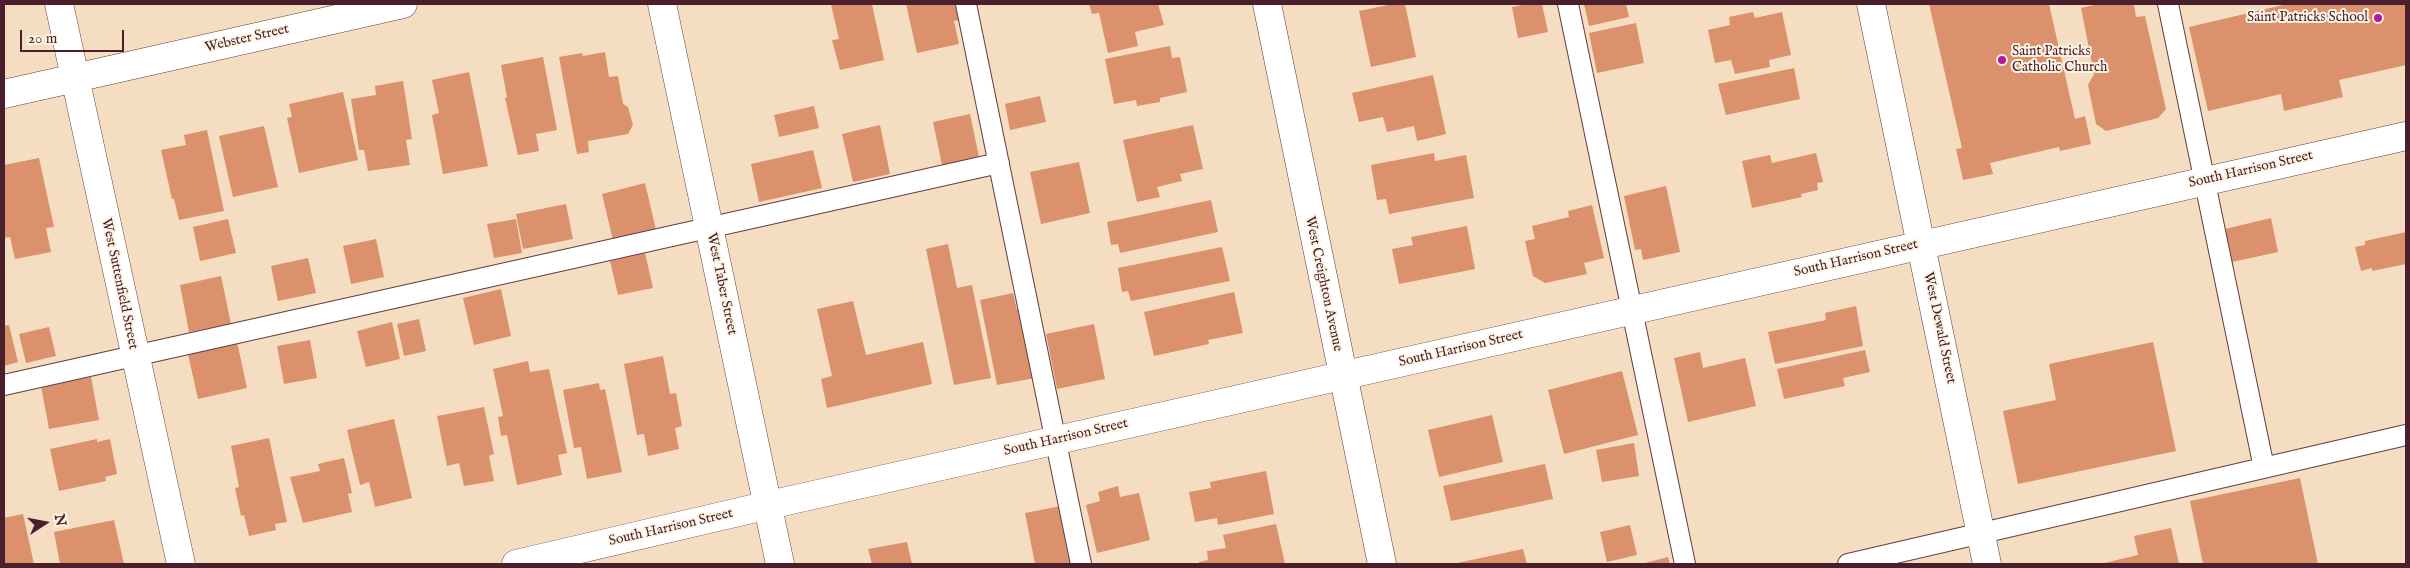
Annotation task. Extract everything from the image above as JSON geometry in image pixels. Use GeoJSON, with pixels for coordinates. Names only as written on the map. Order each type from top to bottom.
{"type":"FeatureCollection","features":[{"type":"Feature","properties":{"kind":"street","name":"West Suttenfield Street"},"geometry":{"type":"LineString","coordinates":[[59,4],[134,356],[181,564]]}},
{"type":"Feature","properties":{"kind":"street","name":"Webster Street"},"geometry":{"type":"LineString","coordinates":[[4,94],[403,4]]}},
{"type":"Feature","properties":{"kind":"street","name":"West Taber Street"},"geometry":{"type":"LineString","coordinates":[[662,4],[780,564]]}},
{"type":"Feature","properties":{"kind":"street","name":"West Creighton Avenue"},"geometry":{"type":"LineString","coordinates":[[1266,4],[1382,564]]}},
{"type":"Feature","properties":{"kind":"street","name":"West Dewald Street"},"geometry":{"type":"LineString","coordinates":[[1871,4],[1988,564]]}},
{"type":"Feature","properties":{"kind":"street","name":"South Harrison Street"},"geometry":{"type":"LineString","coordinates":[[516,564],[768,505],[2406,136]]}},
{"type":"Feature","properties":{"kind":"lane"},"geometry":{"type":"LineString","coordinates":[[966,4],[1081,564]]}},
{"type":"Feature","properties":{"kind":"lane"},"geometry":{"type":"LineString","coordinates":[[1568,4],[1685,564]]}},
{"type":"Feature","properties":{"kind":"lane"},"geometry":{"type":"LineString","coordinates":[[2168,4],[2264,468]]}},
{"type":"Feature","properties":{"kind":"lane"},"geometry":{"type":"LineString","coordinates":[[4,385],[999,163]]}},
{"type":"Feature","properties":{"kind":"lane"},"geometry":{"type":"LineString","coordinates":[[1848,564],[2406,435]]}},
{"type":"Feature","properties":{"kind":"building"},"geometry":{"type":"Polygon","coordinates":[[[831,4],[872,4],[884,60],[840,70],[832,40],[839,39],[831,4]]]}},
{"type":"Feature","properties":{"kind":"building"},"geometry":{"type":"Polygon","coordinates":[[[906,4],[957,4],[961,20],[954,21],[959,44],[917,53],[906,4]]]}},
{"type":"Feature","properties":{"kind":"building"},"geometry":{"type":"Polygon","coordinates":[[[1089,4],[1158,4],[1164,25],[1135,32],[1138,46],[1108,53],[1099,13],[1092,14],[1089,4]]]}},
{"type":"Feature","properties":{"kind":"building"},"geometry":{"type":"Polygon","coordinates":[[[1393,4],[1405,4],[1416,57],[1371,67],[1359,11],[1393,4]]]}},
{"type":"Feature","properties":{"kind":"building"},"geometry":{"type":"Polygon","coordinates":[[[1542,4],[1548,32],[1518,38],[1512,7],[1542,4]]]}},
{"type":"Feature","properties":{"kind":"building"},"geometry":{"type":"Polygon","coordinates":[[[1584,4],[1626,4],[1629,17],[1589,26],[1584,4]]]}},
{"type":"Feature","properties":{"kind":"building","name":"Saint Patricks Catholic Church"},"geometry":{"type":"Polygon","coordinates":[[[1929,4],[2049,4],[2075,119],[2085,116],[2091,144],[2060,151],[2059,147],[1990,163],[1993,174],[1963,180],[1956,149],[1962,148],[1929,4]]]}},
{"type":"Feature","properties":{"kind":"building"},"geometry":{"type":"Polygon","coordinates":[[[2098,4],[2134,4],[2136,17],[2145,16],[2166,109],[2158,118],[2106,131],[2096,124],[2088,85],[2094,74],[2081,8],[2098,4]]]}},
{"type":"Feature","properties":{"kind":"building"},"geometry":{"type":"Polygon","coordinates":[[[2287,4],[2406,5],[2406,65],[2339,80],[2343,97],[2284,111],[2281,94],[2208,111],[2189,27],[2287,4]]]}},
{"type":"Feature","properties":{"kind":"building"},"geometry":{"type":"Polygon","coordinates":[[[1753,12],[1755,18],[1782,12],[1791,55],[1769,60],[1770,67],[1735,74],[1731,60],[1715,63],[1708,30],[1730,25],[1729,17],[1753,12]]]}},
{"type":"Feature","properties":{"kind":"building"},"geometry":{"type":"Polygon","coordinates":[[[1636,23],[1644,63],[1597,73],[1589,33],[1636,23]]]}},
{"type":"Feature","properties":{"kind":"building"},"geometry":{"type":"Polygon","coordinates":[[[1170,46],[1172,58],[1180,57],[1187,92],[1160,98],[1160,102],[1137,106],[1136,100],[1114,104],[1105,59],[1170,46]]]}},
{"type":"Feature","properties":{"kind":"building"},"geometry":{"type":"Polygon","coordinates":[[[605,52],[609,77],[618,76],[623,104],[628,107],[633,125],[628,134],[588,141],[589,152],[577,154],[559,57],[582,53],[583,56],[605,52]]]}},
{"type":"Feature","properties":{"kind":"building"},"geometry":{"type":"Polygon","coordinates":[[[543,57],[557,130],[536,134],[539,151],[518,155],[505,98],[507,97],[501,65],[543,57]]]}},
{"type":"Feature","properties":{"kind":"building"},"geometry":{"type":"Polygon","coordinates":[[[1794,68],[1800,99],[1726,115],[1718,84],[1794,68]]]}},
{"type":"Feature","properties":{"kind":"building"},"geometry":{"type":"Polygon","coordinates":[[[469,72],[488,166],[443,174],[432,115],[439,113],[432,80],[469,72]]]}},
{"type":"Feature","properties":{"kind":"building"},"geometry":{"type":"Polygon","coordinates":[[[1433,75],[1446,134],[1417,141],[1414,126],[1387,132],[1383,117],[1359,122],[1352,93],[1433,75]]]}},
{"type":"Feature","properties":{"kind":"building"},"geometry":{"type":"Polygon","coordinates":[[[403,81],[412,139],[406,140],[410,165],[368,171],[364,150],[359,150],[351,99],[376,95],[375,86],[403,81]]]}},
{"type":"Feature","properties":{"kind":"building"},"geometry":{"type":"Polygon","coordinates":[[[343,92],[358,160],[299,173],[287,118],[292,117],[289,104],[343,92]]]}},
{"type":"Feature","properties":{"kind":"building"},"geometry":{"type":"Polygon","coordinates":[[[1040,96],[1046,122],[1010,130],[1005,104],[1040,96]]]}},
{"type":"Feature","properties":{"kind":"building"},"geometry":{"type":"Polygon","coordinates":[[[814,106],[819,128],[779,137],[774,115],[814,106]]]}},
{"type":"Feature","properties":{"kind":"building"},"geometry":{"type":"Polygon","coordinates":[[[970,114],[979,157],[942,165],[933,122],[970,114]]]}},
{"type":"Feature","properties":{"kind":"building"},"geometry":{"type":"Polygon","coordinates":[[[880,125],[890,174],[853,182],[842,134],[880,125]]]}},
{"type":"Feature","properties":{"kind":"building"},"geometry":{"type":"Polygon","coordinates":[[[1193,125],[1203,169],[1180,174],[1182,181],[1157,187],[1160,197],[1137,202],[1123,140],[1193,125]]]}},
{"type":"Feature","properties":{"kind":"building"},"geometry":{"type":"Polygon","coordinates":[[[264,126],[278,187],[233,197],[219,136],[264,126]]]}},
{"type":"Feature","properties":{"kind":"building"},"geometry":{"type":"Polygon","coordinates":[[[207,130],[224,211],[179,220],[174,199],[172,199],[161,150],[186,145],[184,135],[207,130]]]}},
{"type":"Feature","properties":{"kind":"building"},"geometry":{"type":"Polygon","coordinates":[[[813,150],[822,188],[759,202],[751,164],[813,150]]]}},
{"type":"Feature","properties":{"kind":"building"},"geometry":{"type":"Polygon","coordinates":[[[1434,153],[1435,161],[1466,155],[1474,198],[1389,214],[1386,199],[1377,200],[1371,165],[1434,153]]]}},
{"type":"Feature","properties":{"kind":"building"},"geometry":{"type":"Polygon","coordinates":[[[1816,153],[1823,182],[1817,183],[1818,190],[1801,194],[1802,197],[1752,208],[1742,161],[1770,155],[1772,163],[1816,153]]]}},
{"type":"Feature","properties":{"kind":"building"},"geometry":{"type":"Polygon","coordinates":[[[39,158],[54,227],[46,228],[51,252],[15,259],[10,237],[4,238],[4,165],[39,158]]]}},
{"type":"Feature","properties":{"kind":"building"},"geometry":{"type":"Polygon","coordinates":[[[1079,162],[1090,213],[1041,224],[1030,172],[1079,162]]]}},
{"type":"Feature","properties":{"kind":"building"},"geometry":{"type":"Polygon","coordinates":[[[645,183],[656,230],[613,240],[602,194],[645,183]]]}},
{"type":"Feature","properties":{"kind":"building"},"geometry":{"type":"Polygon","coordinates":[[[1666,186],[1680,252],[1643,260],[1641,249],[1635,250],[1624,196],[1666,186]]]}},
{"type":"Feature","properties":{"kind":"building"},"geometry":{"type":"Polygon","coordinates":[[[1211,200],[1218,232],[1120,253],[1118,244],[1111,245],[1107,222],[1211,200]]]}},
{"type":"Feature","properties":{"kind":"building"},"geometry":{"type":"Polygon","coordinates":[[[566,204],[573,239],[523,249],[516,214],[566,204]]]}},
{"type":"Feature","properties":{"kind":"building"},"geometry":{"type":"Polygon","coordinates":[[[1592,205],[1604,258],[1584,263],[1587,274],[1545,283],[1533,276],[1525,241],[1535,239],[1532,226],[1569,217],[1568,211],[1592,205]]]}},
{"type":"Feature","properties":{"kind":"building"},"geometry":{"type":"Polygon","coordinates":[[[2271,218],[2278,252],[2232,262],[2225,229],[2271,218]]]}},
{"type":"Feature","properties":{"kind":"building"},"geometry":{"type":"Polygon","coordinates":[[[228,219],[236,253],[200,261],[193,227],[228,219]]]}},
{"type":"Feature","properties":{"kind":"building"},"geometry":{"type":"Polygon","coordinates":[[[516,219],[522,253],[494,258],[487,224],[516,219]]]}},
{"type":"Feature","properties":{"kind":"building"},"geometry":{"type":"Polygon","coordinates":[[[1467,226],[1475,269],[1399,284],[1392,249],[1413,245],[1411,237],[1467,226]]]}},
{"type":"Feature","properties":{"kind":"building"},"geometry":{"type":"Polygon","coordinates":[[[2406,232],[2406,264],[2372,271],[2372,268],[2361,271],[2355,247],[2365,245],[2365,241],[2406,232]]]}},
{"type":"Feature","properties":{"kind":"building"},"geometry":{"type":"Polygon","coordinates":[[[376,239],[384,277],[351,284],[343,246],[376,239]]]}},
{"type":"Feature","properties":{"kind":"building"},"geometry":{"type":"Polygon","coordinates":[[[948,244],[957,288],[972,285],[991,378],[954,385],[926,249],[948,244]]]}},
{"type":"Feature","properties":{"kind":"building"},"geometry":{"type":"Polygon","coordinates":[[[1222,247],[1230,281],[1131,301],[1128,291],[1122,292],[1118,268],[1222,247]]]}},
{"type":"Feature","properties":{"kind":"building"},"geometry":{"type":"Polygon","coordinates":[[[645,253],[653,288],[618,295],[610,261],[645,253]]]}},
{"type":"Feature","properties":{"kind":"building"},"geometry":{"type":"Polygon","coordinates":[[[308,258],[316,293],[278,301],[271,266],[308,258]]]}},
{"type":"Feature","properties":{"kind":"building"},"geometry":{"type":"Polygon","coordinates":[[[221,276],[231,324],[189,332],[180,285],[221,276]]]}},
{"type":"Feature","properties":{"kind":"building"},"geometry":{"type":"Polygon","coordinates":[[[501,289],[511,336],[474,345],[463,298],[501,289]]]}},
{"type":"Feature","properties":{"kind":"building"},"geometry":{"type":"Polygon","coordinates":[[[1234,292],[1243,333],[1208,340],[1209,344],[1154,356],[1144,312],[1234,292]]]}},
{"type":"Feature","properties":{"kind":"building"},"geometry":{"type":"Polygon","coordinates":[[[1013,293],[1017,310],[1024,309],[1035,378],[997,385],[980,300],[1013,293]]]}},
{"type":"Feature","properties":{"kind":"building"},"geometry":{"type":"Polygon","coordinates":[[[853,301],[866,355],[923,342],[932,384],[827,408],[821,379],[832,376],[817,309],[853,301]]]}},
{"type":"Feature","properties":{"kind":"building"},"geometry":{"type":"Polygon","coordinates":[[[1856,306],[1863,346],[1775,364],[1768,332],[1826,320],[1825,313],[1856,306]]]}},
{"type":"Feature","properties":{"kind":"building"},"geometry":{"type":"Polygon","coordinates":[[[419,319],[426,351],[404,356],[397,324],[419,319]]]}},
{"type":"Feature","properties":{"kind":"building"},"geometry":{"type":"Polygon","coordinates":[[[392,322],[400,359],[366,367],[357,331],[392,322]]]}},
{"type":"Feature","properties":{"kind":"building"},"geometry":{"type":"Polygon","coordinates":[[[1094,324],[1105,379],[1057,389],[1046,334],[1094,324]]]}},
{"type":"Feature","properties":{"kind":"building"},"geometry":{"type":"Polygon","coordinates":[[[9,325],[18,362],[4,366],[4,326],[9,325]]]}},
{"type":"Feature","properties":{"kind":"building"},"geometry":{"type":"Polygon","coordinates":[[[49,327],[56,356],[26,363],[19,334],[49,327]]]}},
{"type":"Feature","properties":{"kind":"building"},"geometry":{"type":"Polygon","coordinates":[[[310,340],[317,378],[284,384],[277,346],[310,340]]]}},
{"type":"Feature","properties":{"kind":"building"},"geometry":{"type":"Polygon","coordinates":[[[237,342],[247,388],[198,399],[188,354],[237,342]]]}},
{"type":"Feature","properties":{"kind":"building"},"geometry":{"type":"Polygon","coordinates":[[[2153,342],[2176,451],[2018,484],[2003,411],[2056,400],[2049,364],[2153,342]]]}},
{"type":"Feature","properties":{"kind":"building"},"geometry":{"type":"Polygon","coordinates":[[[1865,350],[1870,372],[1843,378],[1845,386],[1784,399],[1777,369],[1865,350]]]}},
{"type":"Feature","properties":{"kind":"building"},"geometry":{"type":"Polygon","coordinates":[[[1700,352],[1703,368],[1745,358],[1756,406],[1688,422],[1674,358],[1700,352]]]}},
{"type":"Feature","properties":{"kind":"building"},"geometry":{"type":"Polygon","coordinates":[[[663,356],[670,394],[676,393],[682,426],[675,428],[679,449],[648,456],[644,434],[637,435],[624,364],[663,356]]]}},
{"type":"Feature","properties":{"kind":"building"},"geometry":{"type":"Polygon","coordinates":[[[528,361],[530,372],[549,369],[567,453],[558,455],[562,475],[517,485],[507,435],[501,436],[498,417],[503,416],[493,369],[528,361]]]}},
{"type":"Feature","properties":{"kind":"building"},"geometry":{"type":"Polygon","coordinates":[[[1622,371],[1638,435],[1564,454],[1548,390],[1622,371]]]}},
{"type":"Feature","properties":{"kind":"building"},"geometry":{"type":"Polygon","coordinates":[[[91,377],[99,420],[49,429],[41,386],[91,377]]]}},
{"type":"Feature","properties":{"kind":"building"},"geometry":{"type":"Polygon","coordinates":[[[599,383],[600,390],[605,389],[622,472],[587,479],[581,447],[574,448],[563,390],[599,383]]]}},
{"type":"Feature","properties":{"kind":"building"},"geometry":{"type":"Polygon","coordinates":[[[484,407],[494,454],[489,456],[494,481],[464,486],[459,463],[447,466],[437,416],[484,407]]]}},
{"type":"Feature","properties":{"kind":"building"},"geometry":{"type":"Polygon","coordinates":[[[1492,415],[1503,462],[1439,477],[1428,430],[1492,415]]]}},
{"type":"Feature","properties":{"kind":"building"},"geometry":{"type":"Polygon","coordinates":[[[394,419],[412,498],[375,507],[369,482],[360,485],[347,430],[394,419]]]}},
{"type":"Feature","properties":{"kind":"building"},"geometry":{"type":"Polygon","coordinates":[[[269,438],[287,522],[275,524],[276,530],[249,536],[244,515],[241,516],[235,488],[239,487],[231,446],[269,438]]]}},
{"type":"Feature","properties":{"kind":"building"},"geometry":{"type":"Polygon","coordinates":[[[97,439],[97,442],[110,439],[117,474],[105,477],[106,481],[59,491],[50,449],[97,439]]]}},
{"type":"Feature","properties":{"kind":"building"},"geometry":{"type":"Polygon","coordinates":[[[1634,443],[1639,476],[1602,482],[1596,450],[1634,443]]]}},
{"type":"Feature","properties":{"kind":"building"},"geometry":{"type":"Polygon","coordinates":[[[344,458],[352,493],[348,494],[352,512],[303,523],[290,477],[320,471],[318,464],[344,458]]]}},
{"type":"Feature","properties":{"kind":"building"},"geometry":{"type":"Polygon","coordinates":[[[1545,464],[1553,499],[1451,521],[1443,486],[1545,464]]]}},
{"type":"Feature","properties":{"kind":"building"},"geometry":{"type":"Polygon","coordinates":[[[1266,471],[1274,514],[1218,525],[1217,518],[1195,522],[1189,492],[1211,488],[1210,482],[1266,471]]]}},
{"type":"Feature","properties":{"kind":"building"},"geometry":{"type":"Polygon","coordinates":[[[2300,478],[2318,564],[2203,564],[2190,501],[2300,478]]]}},
{"type":"Feature","properties":{"kind":"building"},"geometry":{"type":"Polygon","coordinates":[[[1118,486],[1120,497],[1139,493],[1150,540],[1097,553],[1086,505],[1100,501],[1098,492],[1118,486]]]}},
{"type":"Feature","properties":{"kind":"building"},"geometry":{"type":"Polygon","coordinates":[[[1061,506],[1074,564],[1035,564],[1025,513],[1061,506]]]}},
{"type":"Feature","properties":{"kind":"building"},"geometry":{"type":"Polygon","coordinates":[[[23,514],[34,564],[4,564],[4,518],[23,514]]]}},
{"type":"Feature","properties":{"kind":"building"},"geometry":{"type":"Polygon","coordinates":[[[114,520],[124,564],[60,564],[54,532],[114,520]]]}},
{"type":"Feature","properties":{"kind":"building"},"geometry":{"type":"Polygon","coordinates":[[[1276,524],[1285,564],[1199,564],[1199,562],[1208,560],[1207,551],[1226,548],[1223,535],[1276,524]]]}},
{"type":"Feature","properties":{"kind":"building"},"geometry":{"type":"Polygon","coordinates":[[[1630,525],[1637,555],[1607,562],[1600,532],[1630,525]]]}},
{"type":"Feature","properties":{"kind":"building"},"geometry":{"type":"Polygon","coordinates":[[[2171,528],[2179,564],[2100,564],[2138,555],[2134,536],[2171,528]]]}},
{"type":"Feature","properties":{"kind":"building"},"geometry":{"type":"Polygon","coordinates":[[[907,542],[912,564],[872,564],[868,549],[907,542]]]}},
{"type":"Feature","properties":{"kind":"building"},"geometry":{"type":"Polygon","coordinates":[[[1523,549],[1527,564],[1457,564],[1457,563],[1523,549]]]}},
{"type":"Feature","properties":{"kind":"building"},"geometry":{"type":"Polygon","coordinates":[[[1668,557],[1670,564],[1641,564],[1668,557]]]}},
{"type":"Feature","properties":{"kind":"place","name":"Saint Patricks School"},"geometry":{"type":"Point","coordinates":[2378,18]}},
{"type":"Feature","properties":{"kind":"place","name":"Saint Patricks Catholic Church"},"geometry":{"type":"Point","coordinates":[2002,60]}}]}
